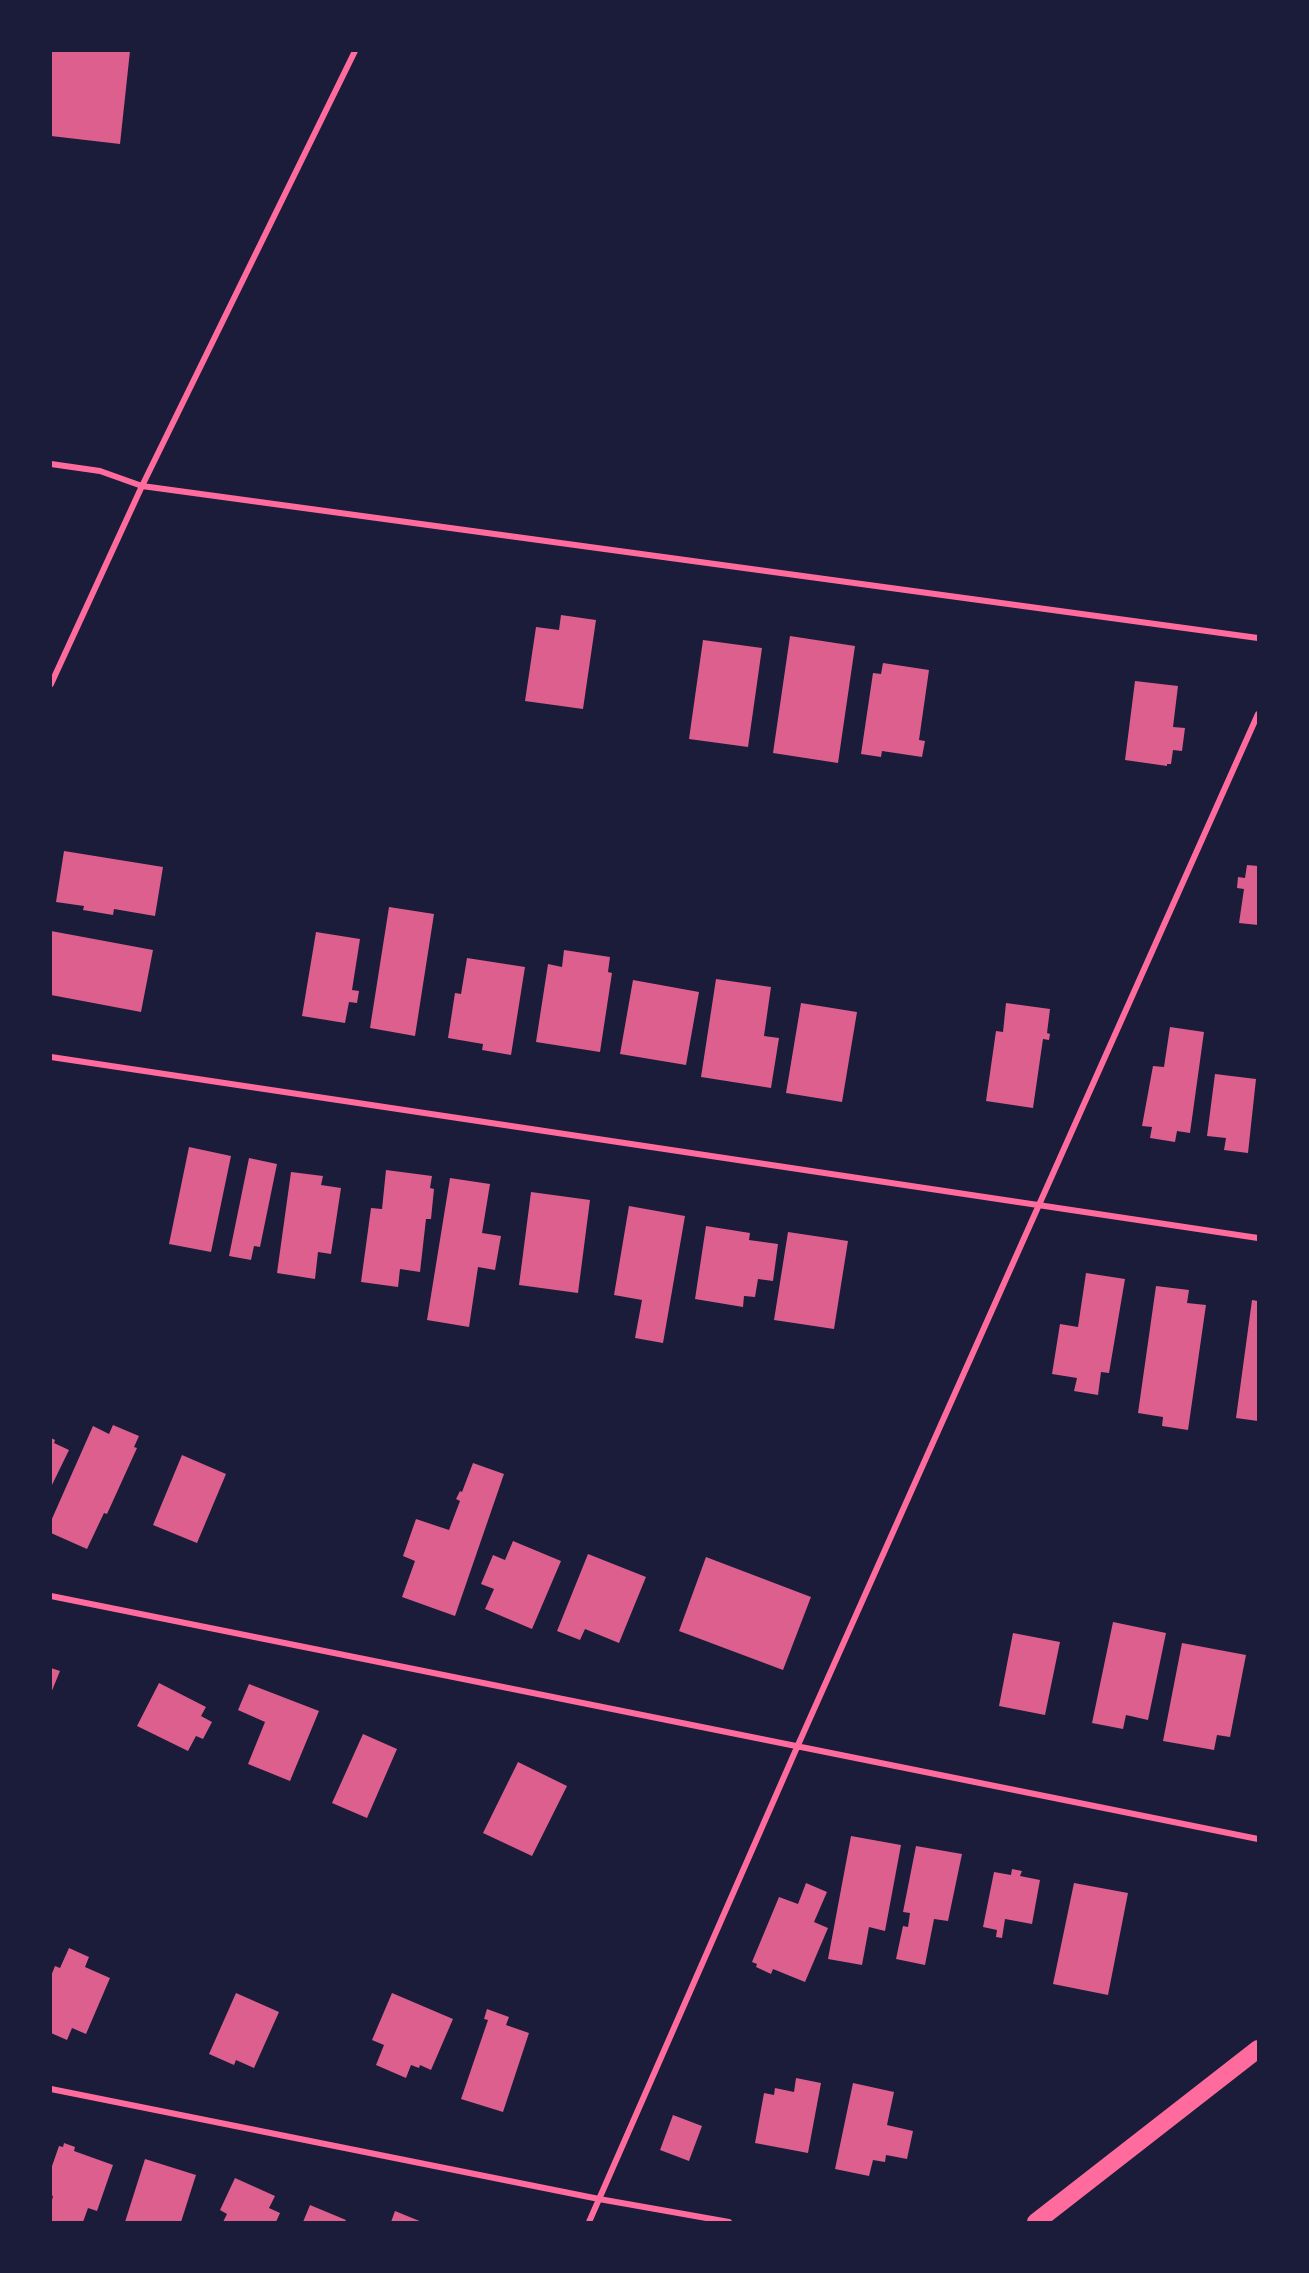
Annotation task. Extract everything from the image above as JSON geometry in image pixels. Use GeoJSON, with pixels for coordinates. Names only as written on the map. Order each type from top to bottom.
{"type":"FeatureCollection","features":[{"type":"Feature","properties":{"kind":"highway"},"geometry":{"type":"LineString","coordinates":[[1036,2222],[1258,2049]]}},
{"type":"Feature","properties":{"kind":"street"},"geometry":{"type":"LineString","coordinates":[[51,684],[142,486],[355,51]]}},
{"type":"Feature","properties":{"kind":"street"},"geometry":{"type":"LineString","coordinates":[[51,464],[100,471],[142,486],[1258,638]]}},
{"type":"Feature","properties":{"kind":"street"},"geometry":{"type":"LineString","coordinates":[[589,2222],[798,1745],[1258,714]]}},
{"type":"Feature","properties":{"kind":"street"},"geometry":{"type":"LineString","coordinates":[[51,1057],[1258,1238]]}},
{"type":"Feature","properties":{"kind":"street"},"geometry":{"type":"LineString","coordinates":[[51,1596],[1258,1839]]}},
{"type":"Feature","properties":{"kind":"street"},"geometry":{"type":"LineString","coordinates":[[51,2089],[599,2199],[729,2222]]}},
{"type":"Feature","properties":{"kind":"building"},"geometry":{"type":"Polygon","coordinates":[[[51,51],[130,51],[120,144],[51,136],[51,51]]]}},
{"type":"Feature","properties":{"kind":"building"},"geometry":{"type":"Polygon","coordinates":[[[561,615],[596,620],[583,709],[525,701],[536,627],[559,630],[561,615]]]}},
{"type":"Feature","properties":{"kind":"building"},"geometry":{"type":"Polygon","coordinates":[[[790,636],[855,646],[838,763],[773,753],[790,636]]]}},
{"type":"Feature","properties":{"kind":"building"},"geometry":{"type":"Polygon","coordinates":[[[703,640],[762,648],[748,747],[689,739],[703,640]]]}},
{"type":"Feature","properties":{"kind":"building"},"geometry":{"type":"Polygon","coordinates":[[[883,663],[929,670],[919,740],[925,741],[922,757],[882,751],[881,757],[861,754],[873,673],[881,674],[883,663]]]}},
{"type":"Feature","properties":{"kind":"building"},"geometry":{"type":"Polygon","coordinates":[[[1135,681],[1178,686],[1173,727],[1185,728],[1182,751],[1173,750],[1171,764],[1167,766],[1125,760],[1135,681]]]}},
{"type":"Feature","properties":{"kind":"building"},"geometry":{"type":"Polygon","coordinates":[[[64,851],[163,867],[155,916],[114,909],[113,915],[83,910],[84,906],[56,902],[64,851]]]}},
{"type":"Feature","properties":{"kind":"building"},"geometry":{"type":"Polygon","coordinates":[[[1247,865],[1258,866],[1258,925],[1239,923],[1244,889],[1237,888],[1238,877],[1245,878],[1247,865]]]}},
{"type":"Feature","properties":{"kind":"building"},"geometry":{"type":"Polygon","coordinates":[[[389,907],[434,914],[415,1036],[370,1028],[389,907]]]}},
{"type":"Feature","properties":{"kind":"building"},"geometry":{"type":"Polygon","coordinates":[[[51,931],[153,950],[141,1012],[51,995],[51,931]]]}},
{"type":"Feature","properties":{"kind":"building"},"geometry":{"type":"Polygon","coordinates":[[[316,932],[360,939],[352,990],[359,991],[357,1003],[349,1002],[345,1023],[302,1016],[316,932]]]}},
{"type":"Feature","properties":{"kind":"building"},"geometry":{"type":"Polygon","coordinates":[[[564,950],[610,957],[608,972],[612,973],[600,1052],[536,1042],[548,964],[562,967],[564,950]]]}},
{"type":"Feature","properties":{"kind":"building"},"geometry":{"type":"Polygon","coordinates":[[[467,958],[525,967],[511,1055],[482,1050],[483,1044],[448,1038],[455,993],[461,994],[467,958]]]}},
{"type":"Feature","properties":{"kind":"building"},"geometry":{"type":"Polygon","coordinates":[[[716,979],[771,987],[764,1036],[779,1038],[771,1088],[701,1077],[716,979]]]}},
{"type":"Feature","properties":{"kind":"building"},"geometry":{"type":"Polygon","coordinates":[[[633,980],[699,992],[686,1065],[620,1054],[633,980]]]}},
{"type":"Feature","properties":{"kind":"building"},"geometry":{"type":"Polygon","coordinates":[[[801,1003],[857,1012],[842,1102],[786,1093],[801,1003]]]}},
{"type":"Feature","properties":{"kind":"building"},"geometry":{"type":"Polygon","coordinates":[[[1006,1003],[1050,1009],[1047,1033],[1050,1034],[1049,1040],[1043,1039],[1033,1108],[986,1101],[996,1031],[1003,1032],[1006,1003]]]}},
{"type":"Feature","properties":{"kind":"building"},"geometry":{"type":"Polygon","coordinates":[[[1170,1027],[1204,1032],[1190,1133],[1177,1131],[1175,1142],[1150,1138],[1152,1127],[1142,1126],[1153,1066],[1164,1067],[1170,1027]]]}},
{"type":"Feature","properties":{"kind":"building"},"geometry":{"type":"Polygon","coordinates":[[[1215,1074],[1256,1079],[1248,1153],[1224,1150],[1226,1138],[1207,1136],[1215,1074]]]}},
{"type":"Feature","properties":{"kind":"building"},"geometry":{"type":"Polygon","coordinates":[[[189,1147],[231,1156],[211,1252],[169,1244],[189,1147]]]}},
{"type":"Feature","properties":{"kind":"building"},"geometry":{"type":"Polygon","coordinates":[[[249,1158],[277,1164],[260,1247],[254,1246],[251,1260],[229,1256],[249,1158]]]}},
{"type":"Feature","properties":{"kind":"building"},"geometry":{"type":"Polygon","coordinates":[[[386,1170],[432,1176],[430,1188],[434,1189],[431,1219],[426,1219],[420,1272],[400,1269],[398,1287],[361,1282],[371,1208],[382,1209],[386,1170]]]}},
{"type":"Feature","properties":{"kind":"building"},"geometry":{"type":"Polygon","coordinates":[[[291,1172],[323,1176],[321,1185],[341,1188],[331,1254],[318,1252],[315,1279],[277,1273],[291,1172]]]}},
{"type":"Feature","properties":{"kind":"building"},"geometry":{"type":"Polygon","coordinates":[[[450,1178],[490,1184],[482,1233],[501,1236],[495,1270],[478,1267],[469,1327],[427,1320],[450,1178]]]}},
{"type":"Feature","properties":{"kind":"building"},"geometry":{"type":"Polygon","coordinates":[[[531,1192],[590,1200],[578,1293],[519,1285],[531,1192]]]}},
{"type":"Feature","properties":{"kind":"building"},"geometry":{"type":"Polygon","coordinates":[[[629,1206],[685,1216],[663,1343],[635,1338],[642,1300],[614,1295],[629,1206]]]}},
{"type":"Feature","properties":{"kind":"building"},"geometry":{"type":"Polygon","coordinates":[[[706,1226],[750,1233],[749,1240],[778,1244],[773,1281],[758,1279],[755,1297],[744,1296],[743,1307],[695,1299],[706,1226]]]}},
{"type":"Feature","properties":{"kind":"building"},"geometry":{"type":"Polygon","coordinates":[[[788,1232],[848,1241],[834,1329],[774,1320],[788,1232]]]}},
{"type":"Feature","properties":{"kind":"building"},"geometry":{"type":"Polygon","coordinates":[[[1086,1273],[1125,1279],[1109,1373],[1101,1372],[1098,1395],[1074,1391],[1077,1378],[1052,1374],[1060,1324],[1078,1327],[1086,1273]]]}},
{"type":"Feature","properties":{"kind":"building"},"geometry":{"type":"Polygon","coordinates":[[[1156,1286],[1189,1290],[1187,1303],[1206,1305],[1188,1430],[1162,1426],[1163,1417],[1138,1413],[1156,1286]]]}},
{"type":"Feature","properties":{"kind":"building"},"geometry":{"type":"Polygon","coordinates":[[[1252,1300],[1258,1301],[1258,1421],[1236,1418],[1252,1300]]]}},
{"type":"Feature","properties":{"kind":"building"},"geometry":{"type":"Polygon","coordinates":[[[113,1425],[139,1436],[134,1447],[137,1448],[107,1514],[104,1513],[87,1549],[51,1533],[51,1521],[93,1426],[109,1434],[113,1425]]]}},
{"type":"Feature","properties":{"kind":"building"},"geometry":{"type":"Polygon","coordinates":[[[51,1438],[55,1440],[54,1443],[69,1450],[51,1487],[51,1438]]]}},
{"type":"Feature","properties":{"kind":"building"},"geometry":{"type":"Polygon","coordinates":[[[182,1455],[226,1474],[197,1543],[153,1525],[182,1455]]]}},
{"type":"Feature","properties":{"kind":"building"},"geometry":{"type":"Polygon","coordinates":[[[473,1463],[504,1474],[455,1616],[402,1597],[415,1561],[403,1556],[416,1519],[449,1530],[460,1501],[456,1499],[460,1491],[462,1492],[473,1463]]]}},
{"type":"Feature","properties":{"kind":"building"},"geometry":{"type":"Polygon","coordinates":[[[513,1541],[561,1561],[532,1629],[485,1609],[494,1589],[481,1584],[493,1555],[505,1560],[513,1541]]]}},
{"type":"Feature","properties":{"kind":"building"},"geometry":{"type":"Polygon","coordinates":[[[588,1554],[646,1577],[619,1643],[585,1629],[580,1640],[557,1631],[588,1554]]]}},
{"type":"Feature","properties":{"kind":"building"},"geometry":{"type":"Polygon","coordinates":[[[706,1557],[811,1597],[783,1670],[679,1631],[706,1557]]]}},
{"type":"Feature","properties":{"kind":"building"},"geometry":{"type":"Polygon","coordinates":[[[1113,1622],[1166,1633],[1148,1720],[1126,1715],[1123,1729],[1092,1723],[1113,1622]]]}},
{"type":"Feature","properties":{"kind":"building"},"geometry":{"type":"Polygon","coordinates":[[[1013,1633],[1060,1642],[1045,1715],[999,1706],[1013,1633]]]}},
{"type":"Feature","properties":{"kind":"building"},"geometry":{"type":"Polygon","coordinates":[[[1182,1643],[1246,1655],[1230,1737],[1217,1735],[1214,1750],[1163,1741],[1182,1643]]]}},
{"type":"Feature","properties":{"kind":"building"},"geometry":{"type":"Polygon","coordinates":[[[51,1668],[60,1671],[51,1693],[51,1668]]]}},
{"type":"Feature","properties":{"kind":"building"},"geometry":{"type":"Polygon","coordinates":[[[159,1683],[206,1707],[201,1716],[212,1722],[203,1739],[196,1736],[188,1751],[137,1726],[159,1683]]]}},
{"type":"Feature","properties":{"kind":"building"},"geometry":{"type":"Polygon","coordinates":[[[249,1684],[319,1711],[290,1781],[248,1764],[265,1722],[238,1710],[249,1684]]]}},
{"type":"Feature","properties":{"kind":"building"},"geometry":{"type":"Polygon","coordinates":[[[363,1734],[397,1749],[367,1818],[332,1803],[363,1734]]]}},
{"type":"Feature","properties":{"kind":"building"},"geometry":{"type":"Polygon","coordinates":[[[518,1762],[567,1786],[532,1856],[483,1833],[518,1762]]]}},
{"type":"Feature","properties":{"kind":"building"},"geometry":{"type":"Polygon","coordinates":[[[851,1836],[901,1845],[885,1931],[869,1927],[862,1965],[828,1959],[851,1836]]]}},
{"type":"Feature","properties":{"kind":"building"},"geometry":{"type":"Polygon","coordinates":[[[916,1846],[962,1854],[948,1921],[934,1919],[925,1965],[896,1959],[903,1926],[908,1927],[910,1913],[903,1912],[916,1846]]]}},
{"type":"Feature","properties":{"kind":"building"},"geometry":{"type":"Polygon","coordinates":[[[1012,1869],[1022,1871],[1020,1876],[1040,1880],[1032,1924],[1005,1919],[1002,1938],[996,1937],[997,1930],[983,1927],[994,1872],[1011,1875],[1012,1869]]]}},
{"type":"Feature","properties":{"kind":"building"},"geometry":{"type":"Polygon","coordinates":[[[806,1883],[827,1892],[814,1922],[828,1928],[805,1982],[773,1969],[771,1974],[756,1967],[757,1964],[752,1962],[779,1897],[798,1904],[806,1883]]]}},
{"type":"Feature","properties":{"kind":"building"},"geometry":{"type":"Polygon","coordinates":[[[1074,1883],[1128,1893],[1108,1995],[1053,1984],[1074,1883]]]}},
{"type":"Feature","properties":{"kind":"building"},"geometry":{"type":"Polygon","coordinates":[[[69,1948],[89,1957],[85,1967],[110,1978],[86,2034],[72,2028],[67,2040],[51,2033],[51,1976],[55,1966],[60,1968],[69,1948]]]}},
{"type":"Feature","properties":{"kind":"building"},"geometry":{"type":"Polygon","coordinates":[[[236,1993],[279,2012],[254,2068],[236,2060],[234,2065],[209,2054],[236,1993]]]}},
{"type":"Feature","properties":{"kind":"building"},"geometry":{"type":"Polygon","coordinates":[[[392,1993],[453,2019],[431,2070],[420,2065],[419,2068],[411,2065],[406,2078],[376,2065],[384,2045],[372,2040],[392,1993]]]}},
{"type":"Feature","properties":{"kind":"building"},"geometry":{"type":"Polygon","coordinates":[[[487,2009],[509,2017],[506,2025],[529,2033],[503,2112],[461,2099],[488,2020],[484,2019],[487,2009]]]}},
{"type":"Feature","properties":{"kind":"building"},"geometry":{"type":"Polygon","coordinates":[[[796,2078],[821,2083],[808,2153],[755,2143],[764,2093],[774,2095],[775,2088],[794,2092],[796,2078]]]}},
{"type":"Feature","properties":{"kind":"building"},"geometry":{"type":"Polygon","coordinates":[[[853,2083],[894,2092],[887,2125],[913,2131],[907,2159],[886,2155],[885,2162],[873,2160],[869,2176],[835,2169],[853,2083]]]}},
{"type":"Feature","properties":{"kind":"building"},"geometry":{"type":"Polygon","coordinates":[[[673,2115],[702,2126],[689,2161],[660,2150],[673,2115]]]}},
{"type":"Feature","properties":{"kind":"building"},"geometry":{"type":"Polygon","coordinates":[[[64,2143],[75,2147],[74,2151],[113,2165],[97,2211],[88,2208],[83,2222],[51,2222],[53,2196],[51,2195],[51,2169],[59,2146],[63,2147],[64,2143]]]}},
{"type":"Feature","properties":{"kind":"building"},"geometry":{"type":"Polygon","coordinates":[[[145,2159],[196,2175],[181,2222],[125,2222],[145,2159]]]}},
{"type":"Feature","properties":{"kind":"building"},"geometry":{"type":"Polygon","coordinates":[[[235,2178],[275,2196],[269,2208],[280,2213],[276,2222],[223,2222],[227,2214],[220,2210],[235,2178]]]}},
{"type":"Feature","properties":{"kind":"building"},"geometry":{"type":"Polygon","coordinates":[[[310,2205],[346,2220],[345,2222],[303,2222],[310,2205]]]}},
{"type":"Feature","properties":{"kind":"building"},"geometry":{"type":"Polygon","coordinates":[[[395,2211],[422,2222],[391,2222],[395,2211]]]}}]}
